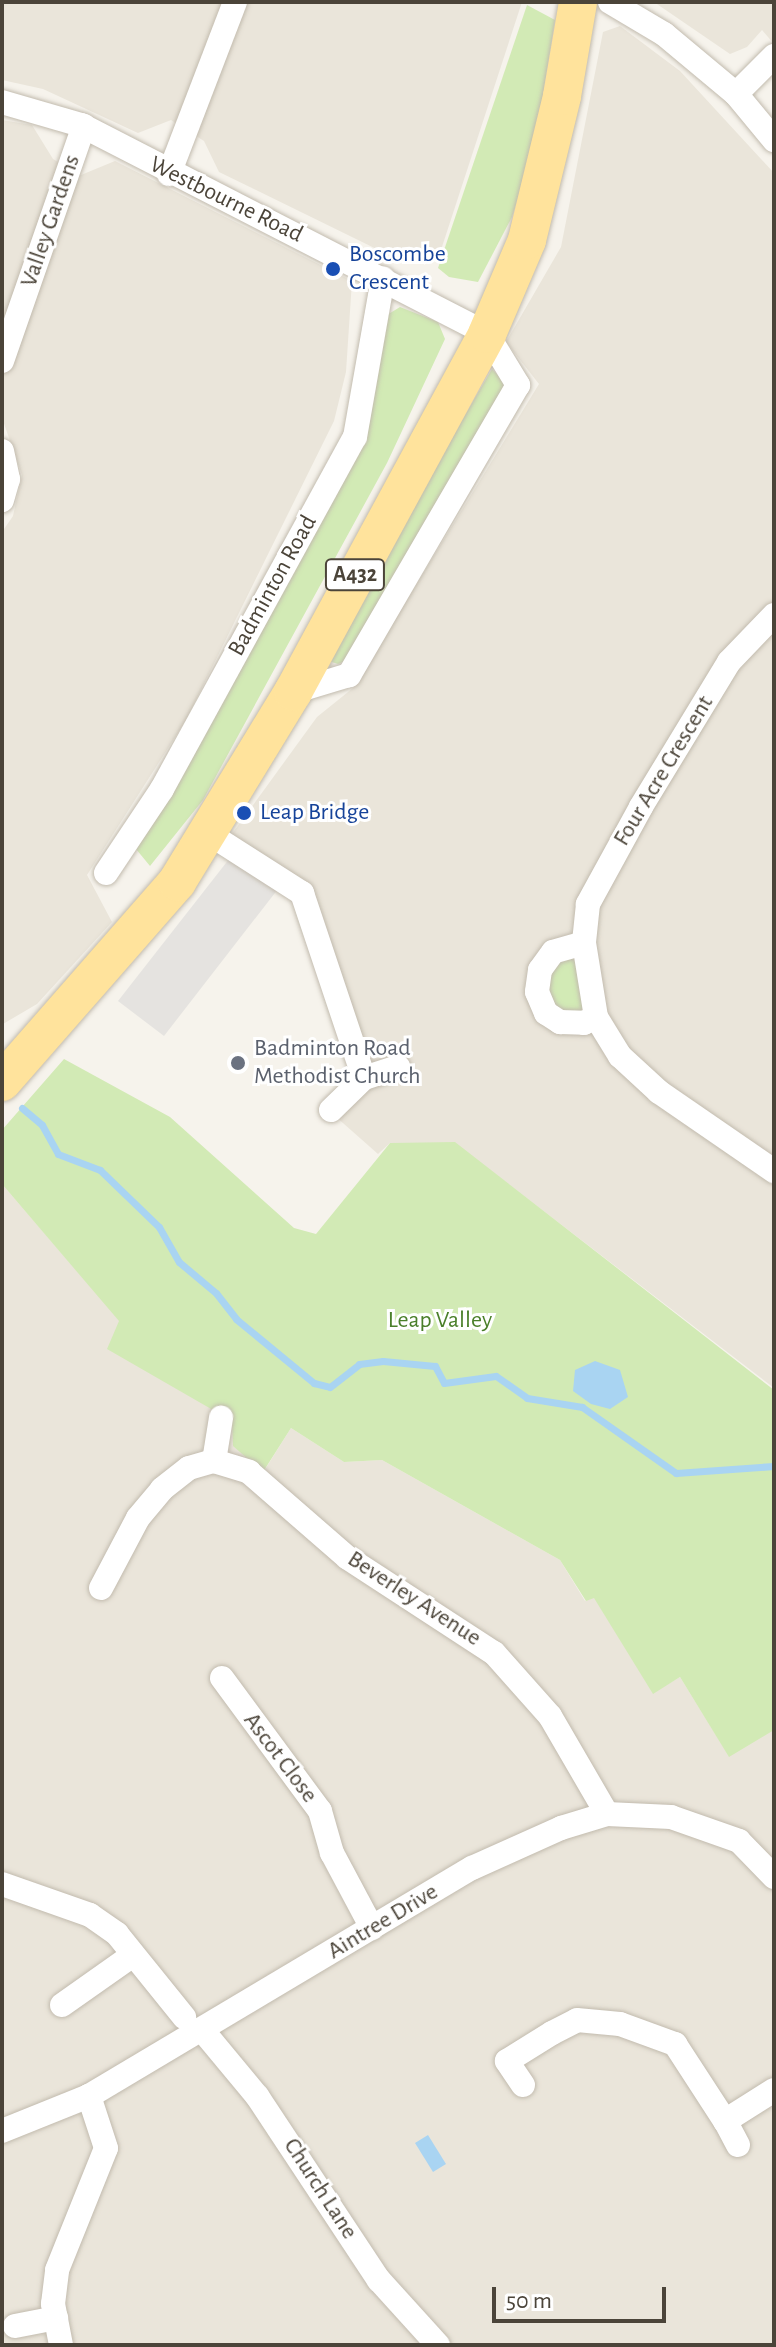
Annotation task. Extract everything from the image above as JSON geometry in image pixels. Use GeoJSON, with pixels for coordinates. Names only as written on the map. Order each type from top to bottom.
{"type":"FeatureCollection","features":[{"type":"Feature","properties":{"kind":"main road","name":"A432"},"geometry":{"type":"LineString","coordinates":[[2,1082],[177,882],[293,692],[487,334],[527,240],[562,96],[578,2]]}},
{"type":"Feature","properties":{"kind":"street"},"geometry":{"type":"LineString","coordinates":[[169,174],[235,2]]}},
{"type":"Feature","properties":{"kind":"street"},"geometry":{"type":"LineString","coordinates":[[610,2],[664,34],[736,94],[774,140]]}},
{"type":"Feature","properties":{"kind":"street"},"geometry":{"type":"LineString","coordinates":[[736,94],[774,56]]}},
{"type":"Feature","properties":{"kind":"street","name":"Westbourne Road"},"geometry":{"type":"LineString","coordinates":[[2,102],[84,126],[169,174],[383,278],[487,334]]}},
{"type":"Feature","properties":{"kind":"street","name":"Valley Gardens"},"geometry":{"type":"LineString","coordinates":[[2,361],[84,126]]}},
{"type":"Feature","properties":{"kind":"street","name":"Badminton Road"},"geometry":{"type":"LineString","coordinates":[[106,873],[162,789],[355,437],[383,278]]}},
{"type":"Feature","properties":{"kind":"street"},"geometry":{"type":"LineString","coordinates":[[293,692],[349,675],[518,385],[487,334]]}},
{"type":"Feature","properties":{"kind":"street"},"geometry":{"type":"LineString","coordinates":[[2,451],[8,479],[2,500]]}},
{"type":"Feature","properties":{"kind":"street","name":"Four Acre Crescent"},"geometry":{"type":"LineString","coordinates":[[774,615],[729,662],[641,807],[588,904],[584,943],[596,1017],[620,1056],[659,1092],[774,1171]]}},
{"type":"Feature","properties":{"kind":"street"},"geometry":{"type":"LineString","coordinates":[[208,833],[302,893],[364,1078]]}},
{"type":"Feature","properties":{"kind":"street"},"geometry":{"type":"LineString","coordinates":[[584,943],[553,952],[540,970],[537,992],[546,1013],[560,1022],[596,1017]]}},
{"type":"Feature","properties":{"kind":"street"},"geometry":{"type":"LineString","coordinates":[[331,1110],[364,1078],[398,1067]]}},
{"type":"Feature","properties":{"kind":"street"},"geometry":{"type":"LineString","coordinates":[[101,1588],[127,1566],[138,1518],[162,1489],[189,1468],[214,1461],[221,1418]]}},
{"type":"Feature","properties":{"kind":"street","name":"Beverley Avenue"},"geometry":{"type":"LineString","coordinates":[[214,1461],[249,1472],[348,1558],[494,1653],[550,1716],[607,1814]]}},
{"type":"Feature","properties":{"kind":"street","name":"Ascot Close"},"geometry":{"type":"LineString","coordinates":[[222,1678],[320,1811],[332,1853],[372,1928]]}},
{"type":"Feature","properties":{"kind":"street","name":"Aintree Drive"},"geometry":{"type":"LineString","coordinates":[[2,2131],[89,2096],[193,2024],[372,1928],[472,1868],[607,1814],[671,1817],[739,1841],[774,1877]]}},
{"type":"Feature","properties":{"kind":"street","name":"Church Lane"},"geometry":{"type":"LineString","coordinates":[[2,1884],[90,1915],[133,1955],[257,2096],[379,2280],[438,2345]]}},
{"type":"Feature","properties":{"kind":"street"},"geometry":{"type":"LineString","coordinates":[[62,2005],[133,1955]]}},
{"type":"Feature","properties":{"kind":"street"},"geometry":{"type":"LineString","coordinates":[[523,2085],[507,2061],[577,2020],[620,2024],[675,2044],[738,2145]]}},
{"type":"Feature","properties":{"kind":"street"},"geometry":{"type":"LineString","coordinates":[[725,2121],[774,2090]]}},
{"type":"Feature","properties":{"kind":"street"},"geometry":{"type":"LineString","coordinates":[[61,2345],[56,2318],[57,2270],[106,2148],[89,2096]]}},
{"type":"Feature","properties":{"kind":"street"},"geometry":{"type":"LineString","coordinates":[[15,2326],[56,2318]]}},
{"type":"Feature","properties":{"kind":"shaded area"},"geometry":{"type":"Polygon","coordinates":[[[2,2],[522,2],[439,256],[403,262],[219,172],[204,141],[171,120],[138,133],[43,89],[2,80],[2,2]]]}},
{"type":"Feature","properties":{"kind":"shaded area"},"geometry":{"type":"Polygon","coordinates":[[[654,2],[774,2],[774,44],[762,30],[747,47],[730,54],[654,2]]]}},
{"type":"Feature","properties":{"kind":"shaded area"},"geometry":{"type":"Polygon","coordinates":[[[620,26],[680,71],[774,173],[774,1388],[455,1143],[390,1143],[378,1154],[335,1116],[370,1081],[308,890],[229,838],[317,717],[353,688],[539,384],[506,342],[561,247],[603,32],[620,26]]]}},
{"type":"Feature","properties":{"kind":"shaded area"},"geometry":{"type":"Polygon","coordinates":[[[2,120],[32,125],[53,159],[81,175],[115,161],[352,281],[346,372],[334,421],[186,720],[87,875],[112,922],[37,1004],[3,1024],[2,532],[13,516],[22,475],[2,418],[2,120]]]}},
{"type":"Feature","properties":{"kind":"shaded area"},"geometry":{"type":"Polygon","coordinates":[[[233,854],[278,889],[164,1036],[118,1001],[233,854]]]}},
{"type":"Feature","properties":{"kind":"shaded area"},"geometry":{"type":"Polygon","coordinates":[[[2,1184],[120,1321],[209,1407],[232,1422],[264,1471],[291,1428],[344,1462],[382,1460],[560,1560],[585,1601],[594,1597],[653,1693],[680,1677],[729,1756],[773,1729],[774,2345],[2,2345],[2,1184]]]}},
{"type":"Feature","properties":{"kind":"green space"},"geometry":{"type":"Polygon","coordinates":[[[527,5],[555,20],[535,145],[512,217],[478,282],[449,277],[438,268],[527,5]]]}},
{"type":"Feature","properties":{"kind":"green space"},"geometry":{"type":"Polygon","coordinates":[[[400,307],[438,322],[445,339],[387,463],[203,800],[150,866],[136,849],[359,439],[387,315],[400,307]]]}},
{"type":"Feature","properties":{"kind":"green space"},"geometry":{"type":"Polygon","coordinates":[[[492,369],[506,383],[352,658],[338,664],[322,659],[492,369]]]}},
{"type":"Feature","properties":{"kind":"green space"},"geometry":{"type":"Polygon","coordinates":[[[572,948],[593,1015],[561,1020],[542,971],[572,948]]]}},
{"type":"Feature","properties":{"kind":"green space","name":"Leap Valley"},"geometry":{"type":"Polygon","coordinates":[[[64,1059],[170,1117],[294,1228],[316,1234],[390,1143],[455,1142],[774,1390],[774,1730],[729,1757],[680,1677],[653,1694],[594,1598],[586,1601],[560,1560],[382,1460],[344,1462],[291,1428],[263,1472],[233,1446],[232,1421],[107,1349],[119,1321],[2,1184],[2,1130],[64,1059]]]}},
{"type":"Feature","properties":{"kind":"water"},"geometry":{"type":"Polygon","coordinates":[[[595,1361],[620,1370],[628,1397],[610,1409],[591,1404],[573,1391],[575,1370],[595,1361]]]}},
{"type":"Feature","properties":{"kind":"water"},"geometry":{"type":"Polygon","coordinates":[[[428,2135],[446,2164],[433,2172],[415,2143],[428,2135]]]}},
{"type":"Feature","properties":{"kind":"waterway"},"geometry":{"type":"LineString","coordinates":[[22,1108],[42,1125],[58,1154],[100,1170],[159,1227],[179,1262],[216,1293],[236,1319],[314,1383],[330,1387],[359,1364],[383,1361],[435,1366],[444,1383],[496,1376],[527,1398],[582,1407],[676,1473],[774,1466]]}},
{"type":"Feature","properties":{"kind":"place","name":"Boscombe Crescent"},"geometry":{"type":"Point","coordinates":[333,269]}},
{"type":"Feature","properties":{"kind":"place","name":"Leap Bridge"},"geometry":{"type":"Point","coordinates":[244,813]}},
{"type":"Feature","properties":{"kind":"place","name":"Badminton Road Methodist Church"},"geometry":{"type":"Point","coordinates":[238,1063]}}]}
